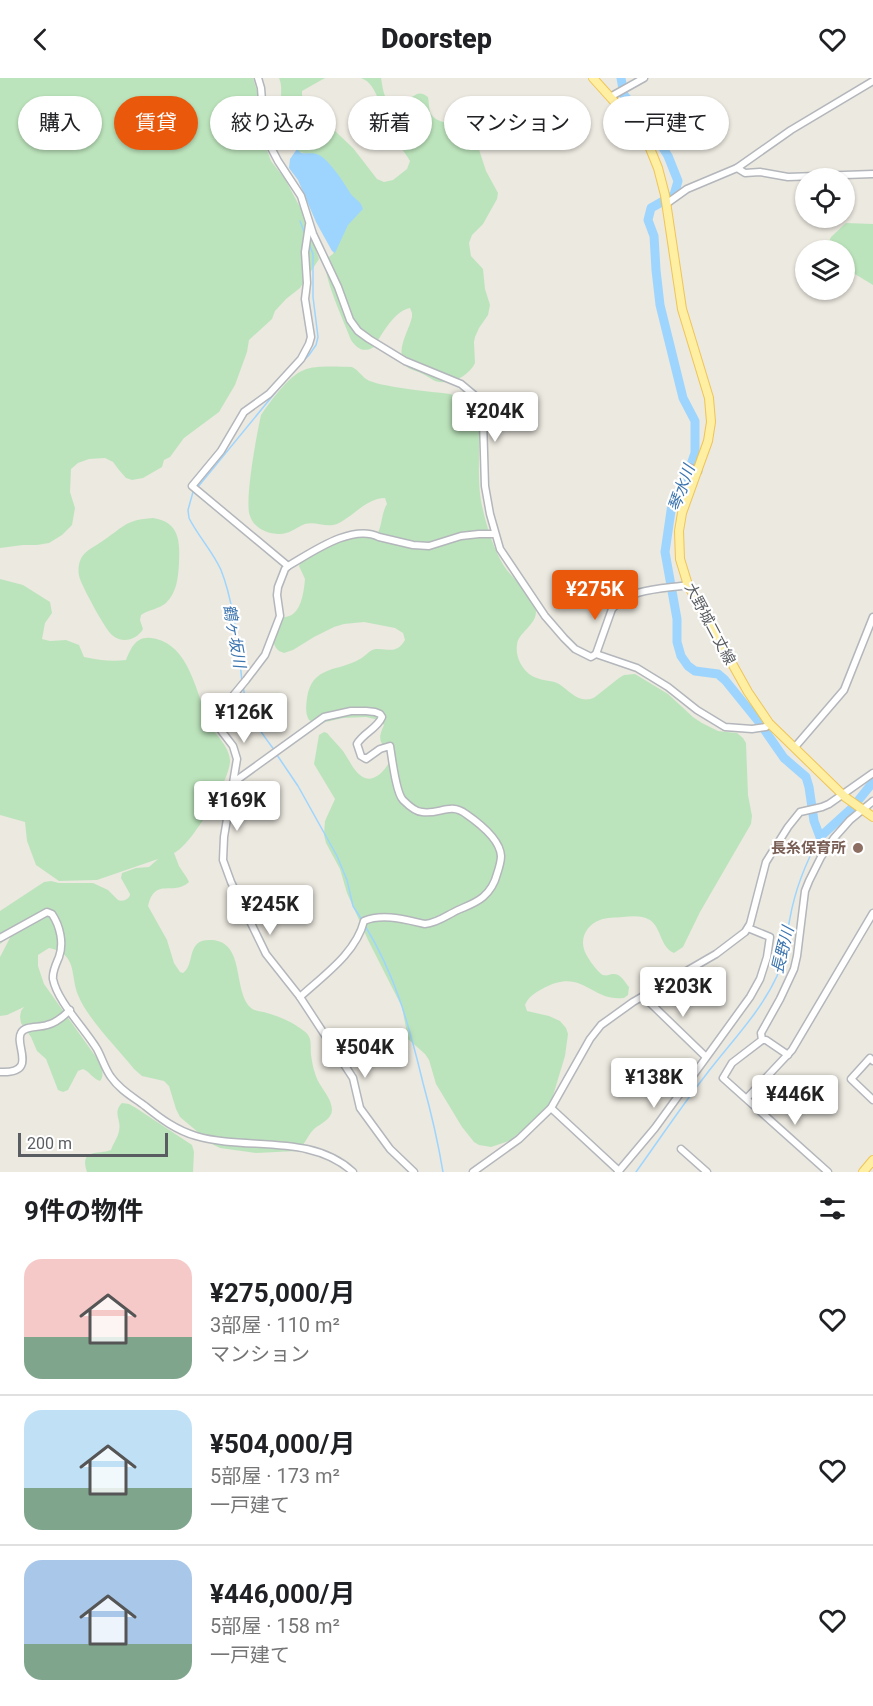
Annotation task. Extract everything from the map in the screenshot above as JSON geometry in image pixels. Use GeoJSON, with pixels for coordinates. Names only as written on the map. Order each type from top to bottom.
{"type":"FeatureCollection","features":[{"type":"Feature","properties":{"kind":"main road"},"geometry":{"type":"LineString","coordinates":[[593,78],[614,94]]}},
{"type":"Feature","properties":{"kind":"main road","name":"大野城二丈線"},"geometry":{"type":"LineString","coordinates":[[614,94],[647,141],[658,168],[665,195],[682,309],[702,371],[711,413],[708,441],[693,469],[679,531],[680,559],[688,585],[765,726],[795,747],[844,796],[861,809]]}},
{"type":"Feature","properties":{"kind":"main road"},"geometry":{"type":"LineString","coordinates":[[861,809],[873,817]]}},
{"type":"Feature","properties":{"kind":"main road"},"geometry":{"type":"LineString","coordinates":[[863,1172],[873,1160]]}},
{"type":"Feature","properties":{"kind":"street"},"geometry":{"type":"LineString","coordinates":[[258,78],[267,140],[301,196],[319,248],[338,287],[350,320],[358,331],[369,339],[405,361],[461,384],[480,401],[483,420],[485,486],[495,534],[500,549],[545,616],[575,649],[591,657],[596,654],[616,603],[636,593],[688,585]]}},
{"type":"Feature","properties":{"kind":"street"},"geometry":{"type":"LineString","coordinates":[[614,94],[644,78]]}},
{"type":"Feature","properties":{"kind":"street"},"geometry":{"type":"LineString","coordinates":[[666,204],[687,189],[737,168],[791,130],[873,81]]}},
{"type":"Feature","properties":{"kind":"street"},"geometry":{"type":"LineString","coordinates":[[737,168],[745,173],[760,172],[788,177],[873,174]]}},
{"type":"Feature","properties":{"kind":"street"},"geometry":{"type":"LineString","coordinates":[[288,566],[192,486],[221,451],[244,412],[269,394],[301,359],[309,344],[311,337],[305,299],[307,283],[305,252],[309,221]]}},
{"type":"Feature","properties":{"kind":"street"},"geometry":{"type":"LineString","coordinates":[[414,1172],[390,1149],[360,1108],[352,1078],[300,997],[266,954],[231,882],[223,860],[224,837],[237,759],[232,747],[213,720],[265,655],[280,616],[278,587],[288,566],[344,536],[375,535],[405,543],[429,546],[461,536],[495,534]]}},
{"type":"Feature","properties":{"kind":"street"},"geometry":{"type":"LineString","coordinates":[[795,747],[844,690],[873,617]]}},
{"type":"Feature","properties":{"kind":"street"},"geometry":{"type":"LineString","coordinates":[[596,654],[637,668],[724,727],[752,729],[765,726]]}},
{"type":"Feature","properties":{"kind":"street"},"geometry":{"type":"LineString","coordinates":[[234,782],[324,717],[351,711],[380,714],[382,717],[379,723],[357,744],[361,756],[366,759],[380,749],[390,746],[402,800],[422,813],[458,809],[490,834],[501,853],[501,862],[495,880],[484,896],[476,902],[430,924],[389,917],[364,921],[361,933],[354,945],[300,997]]}},
{"type":"Feature","properties":{"kind":"street"},"geometry":{"type":"LineString","coordinates":[[473,1172],[519,1139],[551,1108],[597,1030],[643,996],[716,954],[748,928],[766,862],[800,812],[829,804],[844,796],[873,773]]}},
{"type":"Feature","properties":{"kind":"street"},"geometry":{"type":"LineString","coordinates":[[762,1040],[761,1033],[794,969],[805,891],[809,881],[828,846],[841,829],[861,809],[873,801]]}},
{"type":"Feature","properties":{"kind":"street"},"geometry":{"type":"LineString","coordinates":[[0,938],[47,912],[52,914],[57,922],[61,944],[60,955],[53,973],[61,998],[96,1047],[112,1079],[125,1092],[171,1125],[194,1136],[208,1139],[290,1147],[325,1154],[353,1172]]}},
{"type":"Feature","properties":{"kind":"street"},"geometry":{"type":"LineString","coordinates":[[747,1098],[792,1050],[873,913]]}},
{"type":"Feature","properties":{"kind":"street"},"geometry":{"type":"LineString","coordinates":[[551,1108],[618,1172],[655,1128],[750,997],[760,979],[770,937],[748,928]]}},
{"type":"Feature","properties":{"kind":"street"},"geometry":{"type":"LineString","coordinates":[[643,996],[706,1057]]}},
{"type":"Feature","properties":{"kind":"street"},"geometry":{"type":"LineString","coordinates":[[0,1072],[14,1071],[21,1064],[23,1053],[19,1036],[22,1030],[46,1026],[59,1020],[70,1010]]}},
{"type":"Feature","properties":{"kind":"street"},"geometry":{"type":"LineString","coordinates":[[788,1055],[766,1040],[762,1040],[732,1063],[723,1078],[828,1172]]}},
{"type":"Feature","properties":{"kind":"street"},"geometry":{"type":"LineString","coordinates":[[873,1061],[870,1058],[851,1079],[873,1100]]}},
{"type":"Feature","properties":{"kind":"street"},"geometry":{"type":"LineString","coordinates":[[681,1149],[707,1172]]}},
{"type":"Feature","properties":{"kind":"green space"},"geometry":{"type":"Polygon","coordinates":[[[0,78],[253,78],[258,96],[210,96],[210,150],[267,150],[271,161],[285,179],[301,209],[319,259],[300,288],[286,299],[275,311],[272,319],[249,340],[235,385],[219,412],[184,438],[170,457],[164,460],[162,467],[143,478],[132,480],[126,478],[113,462],[105,458],[89,459],[78,463],[71,469],[70,492],[75,508],[72,525],[49,543],[0,548],[0,78]]]}},
{"type":"Feature","properties":{"kind":"green space"},"geometry":{"type":"Polygon","coordinates":[[[279,78],[325,78],[302,91],[302,96],[281,96],[279,78]]]}},
{"type":"Feature","properties":{"kind":"green space"},"geometry":{"type":"Polygon","coordinates":[[[361,78],[381,78],[385,96],[377,96],[367,81],[361,78]]]}},
{"type":"Feature","properties":{"kind":"green space"},"geometry":{"type":"Polygon","coordinates":[[[432,115],[444,122],[444,150],[479,150],[486,171],[498,193],[483,224],[472,235],[469,243],[471,256],[483,269],[485,289],[490,305],[488,315],[475,337],[475,363],[464,376],[453,381],[435,381],[405,365],[401,353],[412,317],[410,308],[394,318],[374,347],[367,350],[361,349],[351,340],[334,299],[325,266],[326,259],[333,254],[336,246],[312,154],[296,150],[336,150],[336,132],[348,143],[348,150],[355,150],[377,179],[384,182],[393,180],[407,169],[410,161],[403,150],[432,150],[432,115]]]}},
{"type":"Feature","properties":{"kind":"green space"},"geometry":{"type":"Polygon","coordinates":[[[855,223],[873,224],[873,285],[855,274],[855,240],[830,240],[841,228],[855,228],[855,223]]]}},
{"type":"Feature","properties":{"kind":"green space"},"geometry":{"type":"Polygon","coordinates":[[[321,367],[352,367],[372,382],[450,394],[466,403],[475,414],[479,430],[480,495],[489,531],[504,566],[529,595],[535,606],[535,618],[518,640],[517,645],[519,660],[528,673],[559,684],[580,699],[595,697],[624,675],[635,674],[668,694],[702,723],[718,731],[737,733],[746,743],[751,824],[700,912],[683,947],[674,953],[669,950],[657,928],[647,918],[630,916],[606,918],[589,928],[583,940],[587,955],[601,974],[615,974],[622,978],[629,987],[628,995],[624,998],[612,998],[586,986],[567,981],[542,989],[530,997],[525,1005],[527,1011],[549,1016],[560,1021],[566,1028],[568,1034],[565,1056],[552,1099],[544,1113],[509,1141],[491,1147],[474,1142],[462,1127],[436,1084],[429,1060],[408,1039],[402,1007],[368,940],[324,835],[325,821],[335,799],[314,764],[319,735],[327,733],[358,773],[367,779],[383,771],[389,762],[390,754],[381,742],[384,725],[379,720],[366,717],[343,718],[317,724],[309,720],[306,707],[310,687],[320,675],[352,663],[371,651],[398,648],[405,640],[403,633],[395,628],[364,622],[344,624],[284,653],[276,648],[272,637],[274,621],[293,614],[300,603],[305,579],[299,566],[303,561],[315,551],[339,541],[376,535],[387,504],[385,498],[366,504],[337,524],[309,523],[283,534],[262,530],[250,516],[249,496],[254,451],[261,415],[269,403],[292,377],[304,370],[321,367]]]}},
{"type":"Feature","properties":{"kind":"green space"},"geometry":{"type":"Polygon","coordinates":[[[153,518],[169,524],[176,534],[179,556],[176,585],[166,603],[141,615],[143,629],[137,636],[129,640],[116,638],[100,617],[82,584],[78,570],[79,563],[87,552],[126,524],[153,518]]]}},
{"type":"Feature","properties":{"kind":"green space"},"geometry":{"type":"Polygon","coordinates":[[[0,579],[23,585],[50,602],[52,613],[45,623],[42,639],[66,640],[79,645],[84,657],[116,661],[126,660],[132,647],[141,639],[151,638],[164,642],[184,660],[210,724],[227,750],[230,760],[229,769],[209,811],[190,838],[174,853],[189,882],[177,888],[160,889],[151,897],[148,906],[167,940],[174,963],[180,972],[183,973],[187,969],[194,947],[198,943],[212,940],[222,943],[234,957],[245,999],[250,1007],[286,1020],[309,1036],[314,1071],[330,1101],[332,1110],[328,1119],[314,1129],[297,1151],[256,1153],[220,1148],[212,1144],[180,1117],[169,1086],[164,1081],[142,1076],[95,1023],[78,995],[69,960],[58,951],[49,948],[38,955],[38,966],[44,984],[98,1060],[102,1072],[100,1081],[83,1069],[78,1071],[68,1090],[63,1092],[58,1090],[46,1059],[37,1051],[21,1023],[21,1011],[24,1007],[0,1016],[0,957],[12,934],[0,944],[0,911],[44,882],[51,881],[93,883],[108,890],[118,900],[124,900],[130,894],[121,878],[122,873],[136,868],[149,867],[158,859],[97,880],[59,881],[36,865],[27,841],[25,822],[0,815],[0,579]]]}},
{"type":"Feature","properties":{"kind":"green space"},"geometry":{"type":"Polygon","coordinates":[[[122,1103],[136,1108],[192,1145],[193,1172],[87,1172],[85,1164],[88,1156],[111,1150],[118,1136],[120,1127],[117,1113],[122,1103]]]}},
{"type":"Feature","properties":{"kind":"water"},"geometry":{"type":"Polygon","coordinates":[[[296,150],[301,153],[319,155],[336,171],[362,206],[363,209],[348,225],[335,253],[316,222],[298,180],[289,168],[290,159],[296,150]]]}},
{"type":"Feature","properties":{"kind":"waterway","name":"琴水川"},"geometry":{"type":"LineString","coordinates":[[621,78],[624,95],[647,122],[668,156],[678,181],[674,195],[651,208],[648,220],[654,236],[660,305],[683,398],[695,421],[695,453],[686,479],[672,504],[665,552],[677,619],[677,642],[681,656],[695,671],[718,674],[725,680],[784,758],[806,777],[814,821],[820,837],[853,807],[873,782]]}},
{"type":"Feature","properties":{"kind":"waterway","name":"鶴ヶ坂川"},"geometry":{"type":"LineString","coordinates":[[300,221],[305,234]]}},
{"type":"Feature","properties":{"kind":"waterway","name":"鶴ヶ坂川"},"geometry":{"type":"LineString","coordinates":[[197,488],[316,345],[318,337],[313,297],[313,254],[309,244]]}},
{"type":"Feature","properties":{"kind":"waterway","name":"鶴ヶ坂川"},"geometry":{"type":"LineString","coordinates":[[193,492],[188,510],[189,518],[218,563],[225,582],[235,625],[242,682]]}},
{"type":"Feature","properties":{"kind":"waterway","name":"鶴ヶ坂川"},"geometry":{"type":"LineString","coordinates":[[243,686],[250,713],[275,751]]}},
{"type":"Feature","properties":{"kind":"waterway","name":"鶴ヶ坂川"},"geometry":{"type":"LineString","coordinates":[[277,755],[298,786],[337,856],[347,880],[353,906],[362,920]]}},
{"type":"Feature","properties":{"kind":"waterway","name":"長野川"},"geometry":{"type":"LineString","coordinates":[[636,1172],[770,990],[782,962],[798,887],[820,837]]}},
{"type":"Feature","properties":{"kind":"waterway","name":"鶴ヶ坂川"},"geometry":{"type":"LineString","coordinates":[[364,924],[385,963],[407,1021],[432,1116],[443,1172]]}},
{"type":"Feature","properties":{"kind":"place","name":"長糸保育所"},"geometry":{"type":"Point","coordinates":[858,848]}}]}
